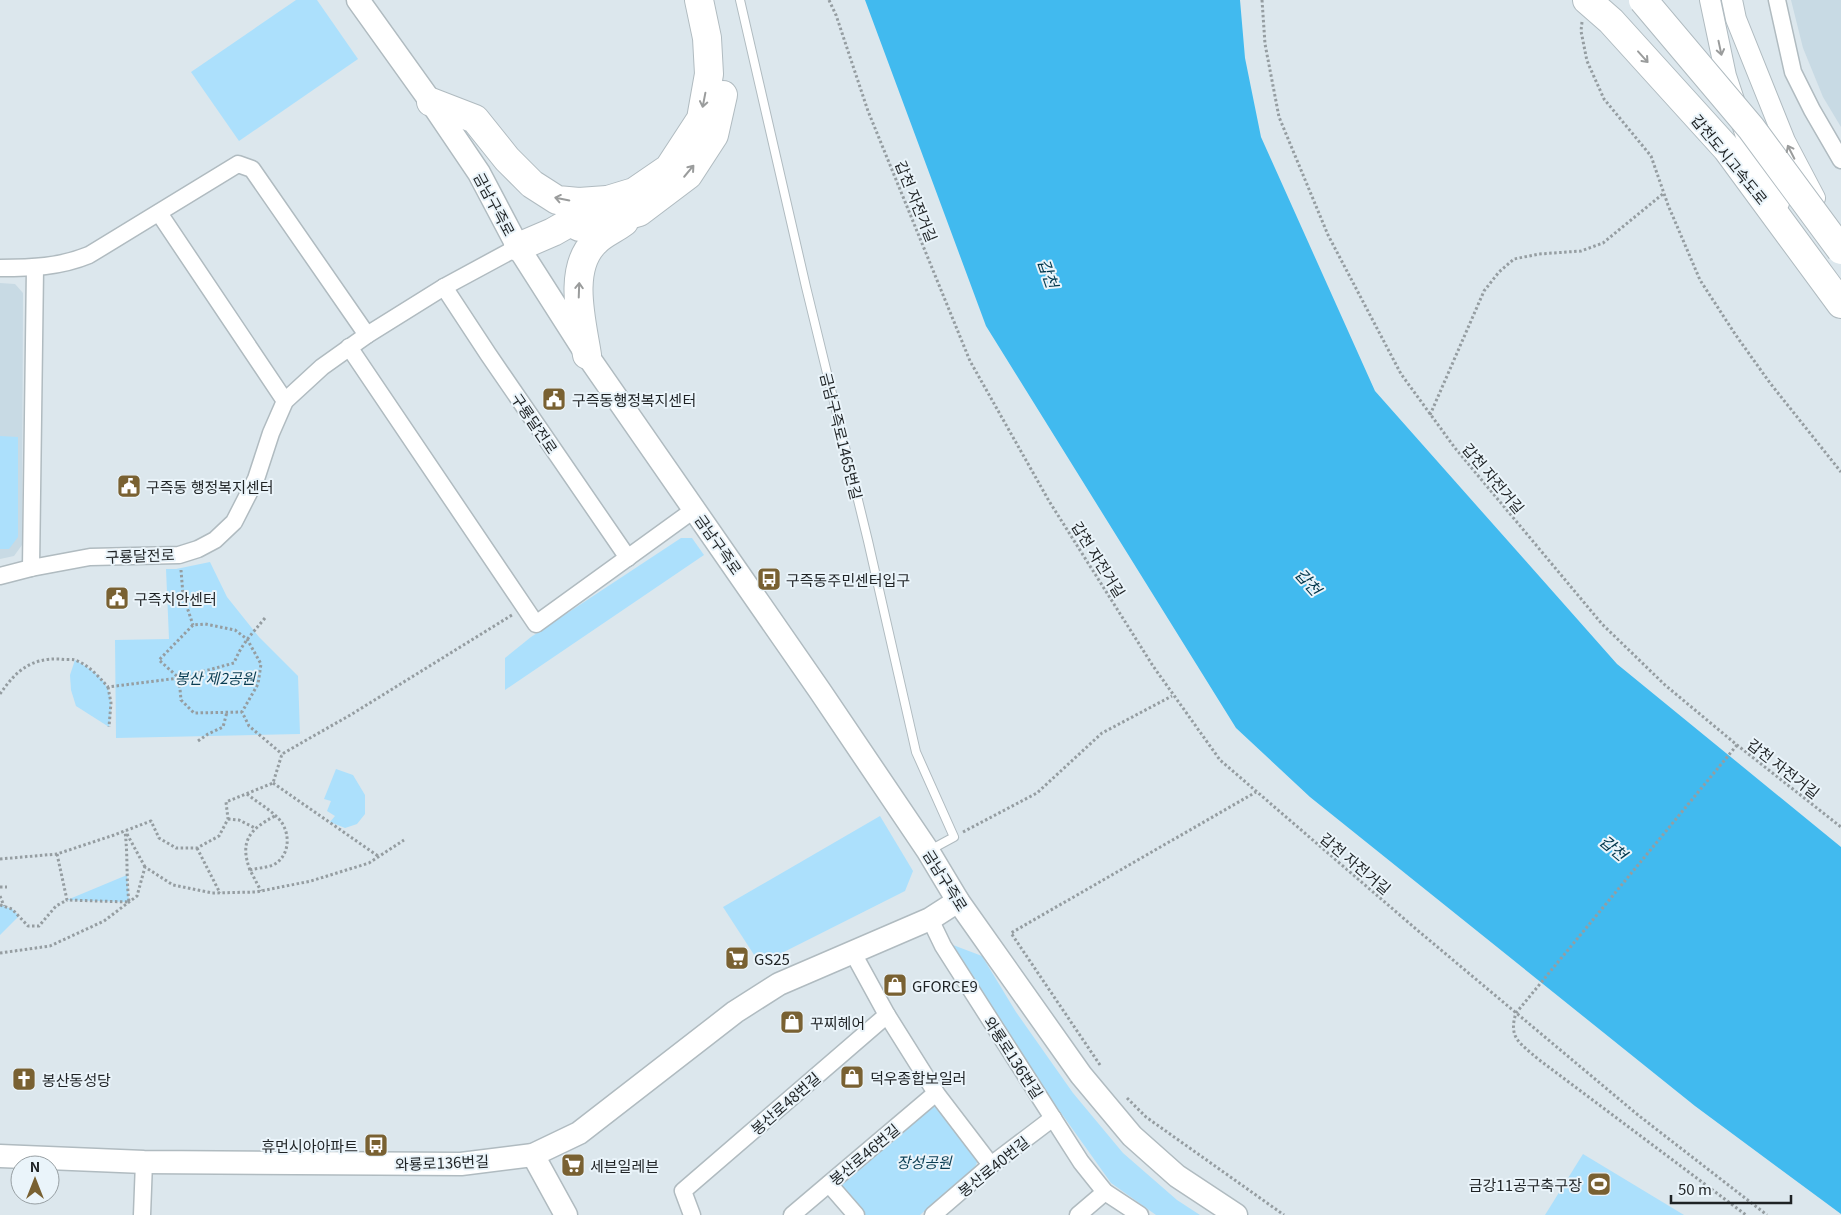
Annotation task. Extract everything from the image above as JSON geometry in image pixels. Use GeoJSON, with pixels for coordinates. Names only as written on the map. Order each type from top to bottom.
{"type":"FeatureCollection","features":[{"type":"Feature","properties":{"kind":"highway"},"geometry":{"type":"LineString","coordinates":[[431,102],[475,119],[507,159],[532,184],[557,200],[579,202],[611,199],[634,192],[669,168],[700,119],[709,74],[707,38],[699,0]]}},
{"type":"Feature","properties":{"kind":"highway"},"geometry":{"type":"LineString","coordinates":[[587,355],[578,297],[582,262],[595,242],[688,175],[714,135],[722,107],[727,75],[721,17],[717,0]]}},
{"type":"Feature","properties":{"kind":"highway"},"geometry":{"type":"LineString","coordinates":[[1643,0],[1751,128],[1841,250]]}},
{"type":"Feature","properties":{"kind":"highway","name":"갑천도시고속도로"},"geometry":{"type":"LineString","coordinates":[[1585,8],[1611,21],[1727,149],[1841,304]]}},
{"type":"Feature","properties":{"kind":"highway"},"geometry":{"type":"LineString","coordinates":[[518,247],[553,232],[611,199]]}},
{"type":"Feature","properties":{"kind":"highway"},"geometry":{"type":"LineString","coordinates":[[553,232],[639,212]]}},
{"type":"Feature","properties":{"kind":"main road","name":"금남구즉로"},"geometry":{"type":"LineString","coordinates":[[358,0],[479,173],[518,247],[587,355],[820,691],[928,851],[958,901],[1081,1076],[1132,1136],[1177,1176],[1236,1215]]}},
{"type":"Feature","properties":{"kind":"main road","name":"와룡로136번길"},"geometry":{"type":"LineString","coordinates":[[0,1156],[144,1162],[461,1164],[532,1155],[579,1133],[735,1012],[778,984],[930,919],[958,901]]}},
{"type":"Feature","properties":{"kind":"main road"},"geometry":{"type":"LineString","coordinates":[[532,1155],[566,1215]]}},
{"type":"Feature","properties":{"kind":"street"},"geometry":{"type":"LineString","coordinates":[[1710,0],[1726,76],[1750,148],[1801,244],[1841,297]]}},
{"type":"Feature","properties":{"kind":"street"},"geometry":{"type":"LineString","coordinates":[[1732,0],[1736,19],[1785,141],[1813,194],[1841,240]]}},
{"type":"Feature","properties":{"kind":"street"},"geometry":{"type":"LineString","coordinates":[[1777,0],[1793,72],[1812,110],[1841,160]]}},
{"type":"Feature","properties":{"kind":"street"},"geometry":{"type":"LineString","coordinates":[[0,268],[35,268],[71,263],[89,256],[238,164],[252,169],[367,335]]}},
{"type":"Feature","properties":{"kind":"street"},"geometry":{"type":"LineString","coordinates":[[159,213],[285,401]]}},
{"type":"Feature","properties":{"kind":"street","name":"구룡달전로"},"geometry":{"type":"LineString","coordinates":[[0,576],[90,557],[179,554],[198,549],[215,540],[234,522],[256,479],[271,433],[285,401],[322,367],[367,335],[444,287],[518,247]]}},
{"type":"Feature","properties":{"kind":"street"},"geometry":{"type":"LineString","coordinates":[[32,568],[35,268]]}},
{"type":"Feature","properties":{"kind":"street","name":"구룡달전로"},"geometry":{"type":"LineString","coordinates":[[444,287],[628,558]]}},
{"type":"Feature","properties":{"kind":"street","name":"금남구즉로"},"geometry":{"type":"LineString","coordinates":[[349,347],[536,624],[695,509]]}},
{"type":"Feature","properties":{"kind":"street","name":"와룡로136번길"},"geometry":{"type":"LineString","coordinates":[[930,919],[943,946],[1081,1162],[1104,1192],[1140,1215]]}},
{"type":"Feature","properties":{"kind":"street"},"geometry":{"type":"LineString","coordinates":[[853,953],[887,1015],[936,1093],[991,1165]]}},
{"type":"Feature","properties":{"kind":"street","name":"봉산로48번길"},"geometry":{"type":"LineString","coordinates":[[692,1215],[683,1191],[887,1015]]}},
{"type":"Feature","properties":{"kind":"street","name":"봉산로46번길"},"geometry":{"type":"LineString","coordinates":[[792,1215],[936,1093]]}},
{"type":"Feature","properties":{"kind":"street","name":"봉산로40번길"},"geometry":{"type":"LineString","coordinates":[[934,1215],[991,1165],[1053,1118]]}},
{"type":"Feature","properties":{"kind":"street"},"geometry":{"type":"LineString","coordinates":[[142,1215],[144,1162]]}},
{"type":"Feature","properties":{"kind":"street"},"geometry":{"type":"LineString","coordinates":[[829,1184],[856,1215]]}},
{"type":"Feature","properties":{"kind":"street"},"geometry":{"type":"LineString","coordinates":[[1078,1215],[1104,1192]]}},
{"type":"Feature","properties":{"kind":"lane","name":"금남구즉로1465번길"},"geometry":{"type":"LineString","coordinates":[[740,0],[916,752],[954,837]]}},
{"type":"Feature","properties":{"kind":"lane"},"geometry":{"type":"LineString","coordinates":[[928,851],[954,837]]}},
{"type":"Feature","properties":{"kind":"path","name":"갑천 자전거길"},"geometry":{"type":"LineString","coordinates":[[829,0],[836,15],[868,111],[970,361],[1049,501],[1172,696],[1220,760],[1516,1013],[1738,745]]}},
{"type":"Feature","properties":{"kind":"path","name":"갑천 자전거길"},"geometry":{"type":"LineString","coordinates":[[1262,0],[1265,44],[1279,117],[1328,235],[1401,374],[1455,448],[1602,624],[1666,685],[1841,827]]}},
{"type":"Feature","properties":{"kind":"path"},"geometry":{"type":"LineString","coordinates":[[1585,8],[1581,31],[1587,61],[1604,99],[1651,156],[1664,193],[1700,280],[1770,383],[1841,472]]}},
{"type":"Feature","properties":{"kind":"path"},"geometry":{"type":"LineString","coordinates":[[1430,415],[1484,291],[1499,272],[1514,259],[1539,254],[1581,251],[1603,243],[1664,193]]}},
{"type":"Feature","properties":{"kind":"path"},"geometry":{"type":"LineString","coordinates":[[179,554],[183,595],[192,625]]}},
{"type":"Feature","properties":{"kind":"path"},"geometry":{"type":"LineString","coordinates":[[273,783],[282,754],[352,714],[516,613]]}},
{"type":"Feature","properties":{"kind":"path"},"geometry":{"type":"LineString","coordinates":[[108,687],[179,678],[234,663],[241,645],[265,618]]}},
{"type":"Feature","properties":{"kind":"path"},"geometry":{"type":"LineString","coordinates":[[205,624],[235,630],[247,639],[261,664],[258,684],[242,712],[194,713],[182,700],[179,678],[159,660],[192,625],[205,624]]}},
{"type":"Feature","properties":{"kind":"path"},"geometry":{"type":"LineString","coordinates":[[0,694],[12,676],[32,662],[55,659],[75,660],[94,671],[108,687],[111,702],[109,727]]}},
{"type":"Feature","properties":{"kind":"path"},"geometry":{"type":"LineString","coordinates":[[954,837],[1037,793],[1102,733],[1172,696]]}},
{"type":"Feature","properties":{"kind":"path"},"geometry":{"type":"LineString","coordinates":[[198,741],[223,727],[227,712]]}},
{"type":"Feature","properties":{"kind":"path"},"geometry":{"type":"LineString","coordinates":[[242,712],[249,726],[282,754]]}},
{"type":"Feature","properties":{"kind":"path"},"geometry":{"type":"LineString","coordinates":[[0,860],[57,854],[151,821],[159,838],[176,848],[197,848],[219,836],[228,819],[226,802],[273,783]]}},
{"type":"Feature","properties":{"kind":"path"},"geometry":{"type":"LineString","coordinates":[[273,783],[378,856]]}},
{"type":"Feature","properties":{"kind":"path"},"geometry":{"type":"LineString","coordinates":[[1101,1067],[1011,933],[1256,792]]}},
{"type":"Feature","properties":{"kind":"path"},"geometry":{"type":"LineString","coordinates":[[246,794],[275,816],[286,830],[288,839],[282,859],[272,865],[250,870]]}},
{"type":"Feature","properties":{"kind":"path"},"geometry":{"type":"LineString","coordinates":[[261,891],[245,858],[245,845],[251,832],[275,816]]}},
{"type":"Feature","properties":{"kind":"path"},"geometry":{"type":"LineString","coordinates":[[228,819],[239,820],[256,828]]}},
{"type":"Feature","properties":{"kind":"path"},"geometry":{"type":"LineString","coordinates":[[125,831],[145,866],[173,885],[212,893],[261,891],[311,881],[369,863],[404,840]]}},
{"type":"Feature","properties":{"kind":"path"},"geometry":{"type":"LineString","coordinates":[[125,831],[128,852],[129,902]]}},
{"type":"Feature","properties":{"kind":"path"},"geometry":{"type":"LineString","coordinates":[[197,848],[220,893]]}},
{"type":"Feature","properties":{"kind":"path"},"geometry":{"type":"LineString","coordinates":[[57,854],[67,900]]}},
{"type":"Feature","properties":{"kind":"path"},"geometry":{"type":"LineString","coordinates":[[0,953],[50,946],[104,920],[137,896],[145,866]]}},
{"type":"Feature","properties":{"kind":"path"},"geometry":{"type":"LineString","coordinates":[[0,887],[8,887]]}},
{"type":"Feature","properties":{"kind":"path"},"geometry":{"type":"LineString","coordinates":[[0,896],[2,906],[12,909],[28,926],[39,926],[56,906],[67,900],[129,902]]}},
{"type":"Feature","properties":{"kind":"path"},"geometry":{"type":"LineString","coordinates":[[1746,1215],[1636,1135],[1538,1059],[1517,1040],[1512,1025],[1516,1013],[1638,1115],[1767,1215]]}},
{"type":"Feature","properties":{"kind":"path"},"geometry":{"type":"LineString","coordinates":[[1126,1096],[1146,1117],[1284,1215]]}},
{"type":"Feature","properties":{"kind":"shaded area"},"geometry":{"type":"Polygon","coordinates":[[[1791,0],[1841,0],[1841,127],[1823,97],[1803,48],[1791,0]]]}},
{"type":"Feature","properties":{"kind":"shaded area"},"geometry":{"type":"Polygon","coordinates":[[[0,283],[15,284],[23,293],[22,545],[14,556],[0,559],[0,283]]]}},
{"type":"Feature","properties":{"kind":"green space"},"geometry":{"type":"Polygon","coordinates":[[[296,0],[317,0],[358,59],[239,141],[191,72],[296,0]]]}},
{"type":"Feature","properties":{"kind":"green space"},"geometry":{"type":"Polygon","coordinates":[[[0,436],[18,437],[18,537],[9,549],[0,549],[0,436]]]}},
{"type":"Feature","properties":{"kind":"green space"},"geometry":{"type":"Polygon","coordinates":[[[681,538],[692,538],[704,555],[505,690],[505,658],[531,637],[681,538]]]}},
{"type":"Feature","properties":{"kind":"green space","name":"봉산 제2공원"},"geometry":{"type":"Polygon","coordinates":[[[210,562],[227,597],[259,637],[298,676],[300,734],[116,738],[115,640],[169,639],[166,569],[176,569],[210,562]]]}},
{"type":"Feature","properties":{"kind":"green space"},"geometry":{"type":"Polygon","coordinates":[[[75,660],[95,673],[107,686],[111,703],[109,727],[76,706],[71,690],[70,675],[75,660]]]}},
{"type":"Feature","properties":{"kind":"green space"},"geometry":{"type":"Polygon","coordinates":[[[336,769],[353,775],[365,795],[365,814],[357,824],[345,828],[330,822],[335,816],[327,811],[331,801],[324,799],[336,769]]]}},
{"type":"Feature","properties":{"kind":"green space"},"geometry":{"type":"Polygon","coordinates":[[[880,816],[913,871],[905,891],[760,964],[723,907],[880,816]]]}},
{"type":"Feature","properties":{"kind":"green space"},"geometry":{"type":"Polygon","coordinates":[[[127,875],[129,902],[67,900],[127,875]]]}},
{"type":"Feature","properties":{"kind":"green space"},"geometry":{"type":"Polygon","coordinates":[[[0,905],[12,909],[19,916],[0,935],[0,905]]]}},
{"type":"Feature","properties":{"kind":"green space"},"geometry":{"type":"Polygon","coordinates":[[[953,945],[982,956],[1016,1012],[1073,1093],[1123,1153],[1177,1200],[1200,1215],[1156,1215],[1111,1183],[1049,1096],[953,945]]]}},
{"type":"Feature","properties":{"kind":"green space","name":"장성공원"},"geometry":{"type":"Polygon","coordinates":[[[931,1105],[939,1106],[979,1158],[975,1167],[920,1215],[864,1215],[842,1191],[843,1182],[931,1105]]]}},
{"type":"Feature","properties":{"kind":"green space","name":"금강11공구축구장"},"geometry":{"type":"Polygon","coordinates":[[[1583,1154],[1684,1215],[1545,1215],[1583,1154]]]}},
{"type":"Feature","properties":{"kind":"water","name":"갑천"},"geometry":{"type":"Polygon","coordinates":[[[865,0],[1240,0],[1245,58],[1261,137],[1375,391],[1617,664],[1841,847],[1841,1214],[1695,1106],[1310,797],[1236,728],[986,326],[865,0]]]}},
{"type":"Feature","properties":{"kind":"place","name":"구즉동행정복지센터"},"geometry":{"type":"Point","coordinates":[554,399]}},
{"type":"Feature","properties":{"kind":"place","name":"구즉동 행정복지센터"},"geometry":{"type":"Point","coordinates":[129,486]}},
{"type":"Feature","properties":{"kind":"place","name":"구즉동주민센터입구"},"geometry":{"type":"Point","coordinates":[769,579]}},
{"type":"Feature","properties":{"kind":"place","name":"구즉치안센터"},"geometry":{"type":"Point","coordinates":[117,598]}},
{"type":"Feature","properties":{"kind":"place","name":"GS25"},"geometry":{"type":"Point","coordinates":[737,958]}},
{"type":"Feature","properties":{"kind":"place","name":"GFORCE9"},"geometry":{"type":"Point","coordinates":[895,985]}},
{"type":"Feature","properties":{"kind":"place","name":"꾸찌헤어"},"geometry":{"type":"Point","coordinates":[792,1022]}},
{"type":"Feature","properties":{"kind":"place","name":"덕우종합보일러"},"geometry":{"type":"Point","coordinates":[852,1077]}},
{"type":"Feature","properties":{"kind":"place","name":"봉산동성당"},"geometry":{"type":"Point","coordinates":[24,1079]}},
{"type":"Feature","properties":{"kind":"place","name":"휴먼시아아파트"},"geometry":{"type":"Point","coordinates":[376,1145]}},
{"type":"Feature","properties":{"kind":"place","name":"세븐일레븐"},"geometry":{"type":"Point","coordinates":[573,1165]}},
{"type":"Feature","properties":{"kind":"place","name":"금강11공구축구장"},"geometry":{"type":"Point","coordinates":[1599,1184]}}]}
